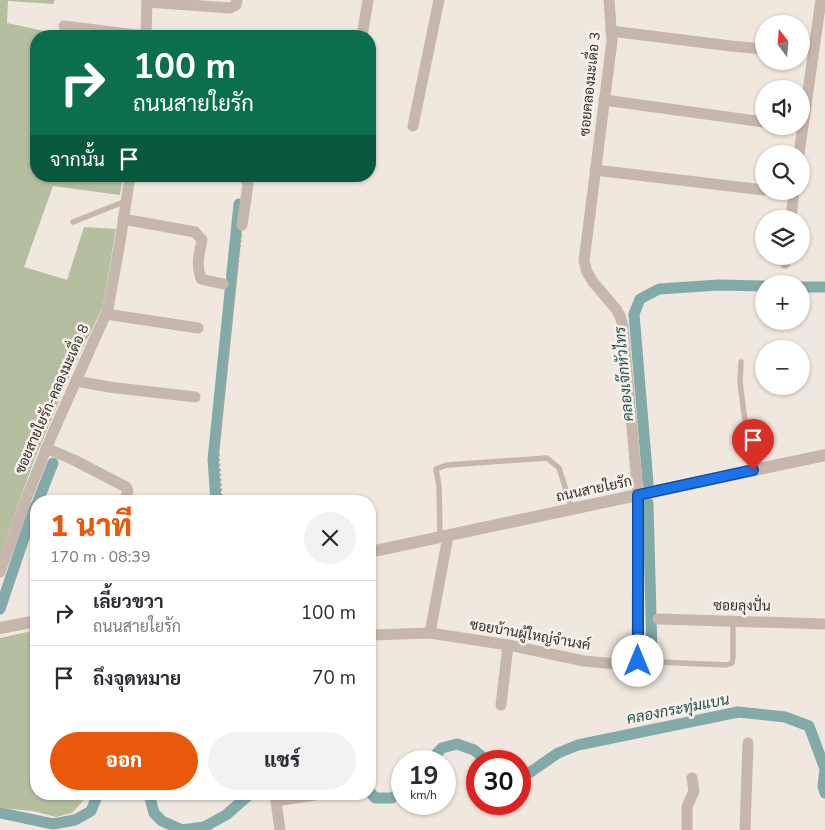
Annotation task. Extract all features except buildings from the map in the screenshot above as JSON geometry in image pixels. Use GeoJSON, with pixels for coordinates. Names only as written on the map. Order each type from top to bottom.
{"type":"FeatureCollection","features":[{"type":"Feature","properties":{"kind":"street"},"geometry":{"type":"LineString","coordinates":[[145,30],[147,1],[230,8],[236,5],[237,0]]}},
{"type":"Feature","properties":{"kind":"street"},"geometry":{"type":"LineString","coordinates":[[363,30],[368,0]]}},
{"type":"Feature","properties":{"kind":"street"},"geometry":{"type":"LineString","coordinates":[[413,126],[439,0]]}},
{"type":"Feature","properties":{"kind":"street","name":"ซอยคลองมะเดื่อ 3"},"geometry":{"type":"LineString","coordinates":[[608,0],[612,40],[584,261],[587,272],[616,309],[623,326],[638,495]]}},
{"type":"Feature","properties":{"kind":"street"},"geometry":{"type":"LineString","coordinates":[[810,42],[821,0]]}},
{"type":"Feature","properties":{"kind":"street"},"geometry":{"type":"LineString","coordinates":[[64,26],[96,30]]}},
{"type":"Feature","properties":{"kind":"street"},"geometry":{"type":"LineString","coordinates":[[611,32],[755,48]]}},
{"type":"Feature","properties":{"kind":"street"},"geometry":{"type":"LineString","coordinates":[[604,100],[755,121]]}},
{"type":"Feature","properties":{"kind":"street"},"geometry":{"type":"LineString","coordinates":[[596,170],[755,189]]}},
{"type":"Feature","properties":{"kind":"street","name":"ซอยสายใยรัก-คลองมะเดื่อ 8"},"geometry":{"type":"LineString","coordinates":[[0,572],[46,448],[108,309],[129,182]]}},
{"type":"Feature","properties":{"kind":"street"},"geometry":{"type":"LineString","coordinates":[[242,225],[247,182]]}},
{"type":"Feature","properties":{"kind":"street"},"geometry":{"type":"LineString","coordinates":[[123,219],[195,232],[202,240],[198,259],[198,271],[201,279],[224,284]]}},
{"type":"Feature","properties":{"kind":"street"},"geometry":{"type":"LineString","coordinates":[[106,314],[198,328]]}},
{"type":"Feature","properties":{"kind":"street"},"geometry":{"type":"LineString","coordinates":[[76,381],[109,387],[195,397]]}},
{"type":"Feature","properties":{"kind":"street"},"geometry":{"type":"LineString","coordinates":[[46,448],[126,487],[128,491],[126,495]]}},
{"type":"Feature","properties":{"kind":"street","name":"ถนนสายใยรัก"},"geometry":{"type":"LineString","coordinates":[[376,551],[825,455]]}},
{"type":"Feature","properties":{"kind":"street"},"geometry":{"type":"LineString","coordinates":[[638,495],[638,661]]}},
{"type":"Feature","properties":{"kind":"street"},"geometry":{"type":"LineString","coordinates":[[430,633],[444,537]]}},
{"type":"Feature","properties":{"kind":"street","name":"ซอยลุงปั่น"},"geometry":{"type":"LineString","coordinates":[[658,620],[825,624]]}},
{"type":"Feature","properties":{"kind":"street"},"geometry":{"type":"LineString","coordinates":[[0,628],[30,622]]}},
{"type":"Feature","properties":{"kind":"street","name":"ซอยบ้านผู้ใหญ่จำนงค์"},"geometry":{"type":"LineString","coordinates":[[376,635],[430,633],[508,645],[584,661],[627,665],[638,661]]}},
{"type":"Feature","properties":{"kind":"street"},"geometry":{"type":"LineString","coordinates":[[501,705],[508,645]]}},
{"type":"Feature","properties":{"kind":"street"},"geometry":{"type":"LineString","coordinates":[[745,830],[748,743]]}},
{"type":"Feature","properties":{"kind":"street"},"geometry":{"type":"LineString","coordinates":[[687,830],[687,807],[694,791],[692,778]]}},
{"type":"Feature","properties":{"kind":"street"},"geometry":{"type":"LineString","coordinates":[[280,830],[276,801],[282,800]]}},
{"type":"Feature","properties":{"kind":"lane"},"geometry":{"type":"LineString","coordinates":[[73,222],[126,201]]}},
{"type":"Feature","properties":{"kind":"lane"},"geometry":{"type":"LineString","coordinates":[[741,362],[740,382],[753,470]]}},
{"type":"Feature","properties":{"kind":"lane"},"geometry":{"type":"LineString","coordinates":[[444,537],[436,469],[447,465],[547,458],[559,468],[572,509]]}},
{"type":"Feature","properties":{"kind":"lane"},"geometry":{"type":"LineString","coordinates":[[638,661],[726,665],[732,663],[734,621]]}},
{"type":"Feature","properties":{"kind":"path"},"geometry":{"type":"LineString","coordinates":[[222,495],[218,446],[242,225]]}},
{"type":"Feature","properties":{"kind":"green space"},"geometry":{"type":"Polygon","coordinates":[[[0,0],[55,0],[53,4],[8,1],[7,23],[39,30],[30,30],[30,182],[122,182],[120,195],[53,186],[24,267],[67,280],[84,227],[116,229],[103,306],[70,375],[33,463],[0,556],[0,0]]]}},
{"type":"Feature","properties":{"kind":"green space"},"geometry":{"type":"Polygon","coordinates":[[[30,631],[30,800],[84,800],[72,813],[56,817],[33,811],[0,808],[0,638],[30,631]]]}},
{"type":"Feature","properties":{"kind":"waterway"},"geometry":{"type":"LineString","coordinates":[[216,495],[213,460],[239,204]]}},
{"type":"Feature","properties":{"kind":"waterway","name":"คลองเจ๊กหัวไทร"},"geometry":{"type":"LineString","coordinates":[[648,483],[634,314],[640,299],[659,289],[719,285],[755,286]]}},
{"type":"Feature","properties":{"kind":"waterway","name":"คลองเจ๊กหัวไทร"},"geometry":{"type":"LineString","coordinates":[[810,287],[825,287]]}},
{"type":"Feature","properties":{"kind":"waterway"},"geometry":{"type":"LineString","coordinates":[[40,495],[53,463]]}},
{"type":"Feature","properties":{"kind":"waterway","name":"คลองเจ๊กหัวไทร"},"geometry":{"type":"LineString","coordinates":[[648,503],[652,653]]}},
{"type":"Feature","properties":{"kind":"waterway"},"geometry":{"type":"LineString","coordinates":[[0,609],[30,520]]}},
{"type":"Feature","properties":{"kind":"waterway","name":"คลองกระทุ่มแบน"},"geometry":{"type":"LineString","coordinates":[[531,772],[558,753],[578,745],[738,712],[785,717],[809,726],[825,769],[823,786],[825,793]]}},
{"type":"Feature","properties":{"kind":"waterway","name":"คลองกระทุ่มแบน"},"geometry":{"type":"LineString","coordinates":[[440,750],[457,744],[474,750]]}},
{"type":"Feature","properties":{"kind":"waterway","name":"คลองกระทุ่มแบน"},"geometry":{"type":"LineString","coordinates":[[376,798],[391,798]]}},
{"type":"Feature","properties":{"kind":"waterway","name":"คลองกระทุ่มแบน"},"geometry":{"type":"LineString","coordinates":[[0,813],[53,824],[75,820],[91,811],[96,800]]}},
{"type":"Feature","properties":{"kind":"waterway","name":"คลองกระทุ่มแบน"},"geometry":{"type":"LineString","coordinates":[[151,800],[154,813],[162,821],[182,830],[204,827],[226,815],[243,800]]}},
{"type":"Feature","properties":{"kind":"route"},"geometry":{"type":"LineString","coordinates":[[638,661],[638,495],[753,470]]}}]}
